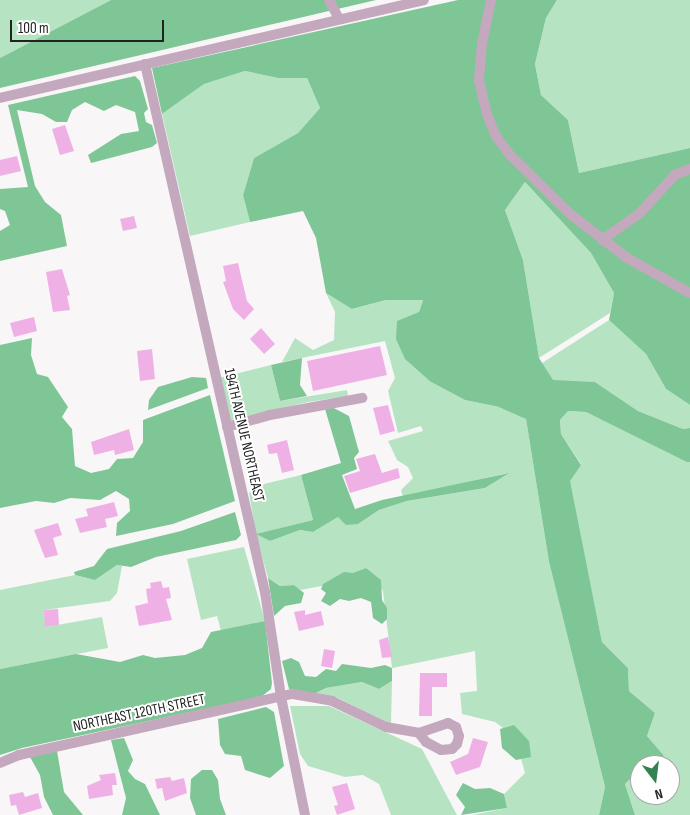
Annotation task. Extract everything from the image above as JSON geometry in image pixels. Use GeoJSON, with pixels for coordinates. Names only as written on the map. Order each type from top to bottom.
{"type":"FeatureCollection","features":[{"type":"Feature","properties":{"kind":"street"},"geometry":{"type":"LineString","coordinates":[[329,0],[339,20]]}},
{"type":"Feature","properties":{"kind":"street"},"geometry":{"type":"LineString","coordinates":[[0,98],[424,0]]}},
{"type":"Feature","properties":{"kind":"street"},"geometry":{"type":"LineString","coordinates":[[491,0],[482,44],[479,80],[487,114],[496,136],[510,155],[569,213],[602,240],[660,278],[690,293]]}},
{"type":"Feature","properties":{"kind":"street","name":"194TH AVENUE NORTHEAST"},"geometry":{"type":"LineString","coordinates":[[145,64],[265,592],[281,697],[305,815]]}},
{"type":"Feature","properties":{"kind":"street"},"geometry":{"type":"LineString","coordinates":[[602,240],[640,213],[675,175],[690,168]]}},
{"type":"Feature","properties":{"kind":"street"},"geometry":{"type":"LineString","coordinates":[[227,427],[270,415],[362,398]]}},
{"type":"Feature","properties":{"kind":"street","name":"NORTHEAST 120TH STREET"},"geometry":{"type":"LineString","coordinates":[[2,762],[293,694],[332,702],[386,727],[419,733]]}},
{"type":"Feature","properties":{"kind":"green space"},"geometry":{"type":"Polygon","coordinates":[[[0,0],[111,0],[0,58],[0,0]]]}},
{"type":"Feature","properties":{"kind":"green space"},"geometry":{"type":"Polygon","coordinates":[[[111,0],[376,0],[0,88],[0,58],[111,0]]]}},
{"type":"Feature","properties":{"kind":"green space"},"geometry":{"type":"Polygon","coordinates":[[[458,0],[557,0],[546,18],[535,64],[541,95],[568,120],[579,173],[690,148],[690,405],[666,389],[646,354],[609,320],[614,293],[591,253],[525,182],[505,210],[523,260],[539,358],[553,380],[595,382],[638,411],[683,429],[690,428],[690,462],[687,462],[586,412],[568,411],[560,420],[561,434],[581,465],[570,481],[602,642],[628,668],[629,691],[655,713],[647,736],[663,755],[630,755],[630,779],[625,784],[630,805],[632,805],[635,815],[599,815],[605,787],[549,562],[526,419],[499,407],[465,400],[431,382],[405,359],[396,339],[397,321],[419,312],[423,300],[386,300],[352,309],[326,293],[316,238],[303,211],[250,222],[243,195],[254,158],[298,133],[320,108],[307,78],[278,78],[245,71],[204,84],[162,114],[152,68],[458,0]]]}},
{"type":"Feature","properties":{"kind":"green space"},"geometry":{"type":"Polygon","coordinates":[[[557,0],[690,0],[690,148],[579,173],[568,120],[541,95],[535,64],[546,18],[557,0]]]}},
{"type":"Feature","properties":{"kind":"green space"},"geometry":{"type":"Polygon","coordinates":[[[245,71],[278,78],[307,78],[320,108],[298,133],[254,158],[243,195],[250,222],[190,236],[162,114],[204,84],[245,71]]]}},
{"type":"Feature","properties":{"kind":"green space"},"geometry":{"type":"Polygon","coordinates":[[[135,76],[140,81],[148,109],[144,113],[146,122],[152,125],[157,143],[152,147],[91,163],[88,155],[121,134],[139,131],[135,112],[116,105],[104,111],[85,102],[72,110],[67,122],[56,122],[42,114],[17,110],[35,186],[45,202],[61,215],[67,246],[0,261],[0,231],[10,225],[5,211],[0,209],[0,189],[28,187],[8,105],[135,76]]]}},
{"type":"Feature","properties":{"kind":"green space"},"geometry":{"type":"Polygon","coordinates":[[[525,182],[591,253],[614,293],[610,313],[539,358],[523,260],[505,210],[525,182]]]}},
{"type":"Feature","properties":{"kind":"green space"},"geometry":{"type":"Polygon","coordinates":[[[326,293],[353,309],[386,300],[423,300],[419,312],[431,382],[465,400],[499,407],[512,404],[526,419],[549,562],[605,787],[599,815],[472,815],[507,808],[504,794],[525,773],[515,737],[495,722],[462,714],[460,693],[477,691],[475,651],[392,668],[383,591],[366,568],[322,586],[300,590],[294,585],[280,586],[268,578],[256,534],[249,493],[264,484],[301,475],[313,520],[257,534],[270,541],[300,530],[313,532],[338,517],[358,524],[379,510],[407,501],[485,488],[507,473],[403,497],[401,490],[413,478],[408,467],[397,460],[388,441],[423,431],[421,426],[398,433],[388,391],[395,378],[385,341],[282,362],[295,338],[313,350],[334,340],[335,312],[326,293]]]}},
{"type":"Feature","properties":{"kind":"green space"},"geometry":{"type":"Polygon","coordinates":[[[609,320],[646,354],[666,389],[690,405],[690,428],[683,429],[638,411],[595,382],[553,381],[542,363],[609,320]]]}},
{"type":"Feature","properties":{"kind":"green space"},"geometry":{"type":"Polygon","coordinates":[[[32,338],[31,355],[37,374],[48,377],[68,407],[62,417],[72,429],[75,466],[91,473],[109,469],[117,459],[133,458],[143,442],[143,420],[210,395],[235,501],[173,524],[116,536],[117,523],[130,511],[129,499],[116,491],[100,500],[70,498],[54,503],[36,501],[0,508],[0,345],[32,338]]]}},
{"type":"Feature","properties":{"kind":"green space"},"geometry":{"type":"Polygon","coordinates":[[[302,358],[300,385],[307,396],[280,401],[271,365],[302,358]]]}},
{"type":"Feature","properties":{"kind":"green space"},"geometry":{"type":"Polygon","coordinates":[[[271,365],[280,401],[347,390],[348,396],[308,402],[230,421],[219,378],[271,365]]]}},
{"type":"Feature","properties":{"kind":"green space"},"geometry":{"type":"Polygon","coordinates":[[[192,377],[206,378],[208,388],[148,410],[149,400],[158,387],[192,377]]]}},
{"type":"Feature","properties":{"kind":"green space"},"geometry":{"type":"Polygon","coordinates":[[[330,406],[349,416],[359,452],[354,458],[357,469],[342,475],[355,509],[382,500],[509,473],[485,488],[407,501],[379,510],[358,524],[346,525],[338,517],[313,532],[300,530],[270,541],[256,534],[313,520],[301,475],[341,463],[325,409],[330,406]]]}},
{"type":"Feature","properties":{"kind":"green space"},"geometry":{"type":"Polygon","coordinates":[[[568,411],[586,412],[690,462],[690,815],[635,815],[632,805],[680,805],[680,755],[662,755],[647,736],[655,713],[629,691],[628,668],[602,642],[569,481],[581,464],[561,434],[560,420],[568,411]]]}},
{"type":"Feature","properties":{"kind":"green space"},"geometry":{"type":"Polygon","coordinates":[[[235,512],[241,535],[236,540],[156,557],[131,567],[117,565],[95,580],[75,575],[74,572],[94,566],[107,549],[181,531],[235,512]]]}},
{"type":"Feature","properties":{"kind":"green space"},"geometry":{"type":"Polygon","coordinates":[[[244,547],[265,621],[221,631],[217,616],[201,620],[187,559],[244,547]]]}},
{"type":"Feature","properties":{"kind":"green space"},"geometry":{"type":"Polygon","coordinates":[[[117,565],[122,566],[117,593],[110,601],[44,610],[46,627],[102,617],[108,648],[0,669],[0,590],[75,575],[95,580],[117,565]]]}},
{"type":"Feature","properties":{"kind":"green space"},"geometry":{"type":"Polygon","coordinates":[[[366,568],[381,580],[382,600],[387,608],[387,619],[382,624],[373,618],[371,602],[361,598],[349,601],[340,599],[330,606],[321,601],[326,593],[321,589],[323,584],[344,572],[353,573],[366,568]]]}},
{"type":"Feature","properties":{"kind":"green space"},"geometry":{"type":"Polygon","coordinates":[[[268,578],[280,586],[294,585],[304,593],[301,603],[285,606],[274,616],[268,578]]]}},
{"type":"Feature","properties":{"kind":"green space"},"geometry":{"type":"Polygon","coordinates":[[[265,621],[272,683],[271,689],[261,697],[22,748],[0,755],[0,669],[76,654],[120,662],[143,655],[155,658],[185,655],[202,648],[211,632],[265,621]]]}},
{"type":"Feature","properties":{"kind":"green space"},"geometry":{"type":"Polygon","coordinates":[[[291,658],[299,662],[305,676],[316,677],[326,669],[336,671],[342,664],[371,668],[385,665],[392,668],[392,681],[379,689],[362,682],[326,688],[312,695],[289,689],[282,661],[291,658]]]}},
{"type":"Feature","properties":{"kind":"green space"},"geometry":{"type":"Polygon","coordinates":[[[392,681],[391,724],[336,697],[312,695],[326,688],[362,682],[379,689],[392,681]]]}},
{"type":"Feature","properties":{"kind":"green space"},"geometry":{"type":"Polygon","coordinates":[[[290,706],[329,706],[422,749],[457,815],[391,815],[379,784],[363,775],[345,777],[308,766],[300,754],[290,706]]]}},
{"type":"Feature","properties":{"kind":"green space"},"geometry":{"type":"Polygon","coordinates":[[[266,707],[274,712],[284,766],[270,778],[245,770],[241,756],[225,754],[220,745],[218,719],[266,707]]]}},
{"type":"Feature","properties":{"kind":"green space"},"geometry":{"type":"Polygon","coordinates":[[[514,725],[529,741],[531,757],[516,760],[502,748],[500,729],[514,725]]]}},
{"type":"Feature","properties":{"kind":"green space"},"geometry":{"type":"Polygon","coordinates":[[[124,738],[133,760],[128,771],[135,779],[145,784],[160,815],[122,815],[126,798],[111,740],[124,738]]]}},
{"type":"Feature","properties":{"kind":"green space"},"geometry":{"type":"Polygon","coordinates":[[[57,751],[64,792],[83,815],[53,815],[44,797],[40,775],[30,757],[57,751]]]}},
{"type":"Feature","properties":{"kind":"green space"},"geometry":{"type":"Polygon","coordinates":[[[202,770],[212,770],[218,780],[220,799],[226,815],[196,815],[190,798],[191,779],[202,770]]]}},
{"type":"Feature","properties":{"kind":"green space"},"geometry":{"type":"Polygon","coordinates":[[[630,779],[630,800],[625,784],[630,779]]]}},
{"type":"Feature","properties":{"kind":"green space"},"geometry":{"type":"Polygon","coordinates":[[[463,783],[475,789],[490,788],[504,794],[507,808],[461,815],[465,807],[456,795],[463,783]]]}},
{"type":"Feature","properties":{"kind":"building"},"geometry":{"type":"Polygon","coordinates":[[[65,125],[74,151],[60,155],[52,129],[65,125]]]}},
{"type":"Feature","properties":{"kind":"building"},"geometry":{"type":"Polygon","coordinates":[[[17,156],[21,171],[0,176],[0,160],[17,156]]]}},
{"type":"Feature","properties":{"kind":"building"},"geometry":{"type":"Polygon","coordinates":[[[134,216],[137,228],[123,231],[120,219],[134,216]]]}},
{"type":"Feature","properties":{"kind":"building"},"geometry":{"type":"Polygon","coordinates":[[[238,263],[247,301],[254,309],[244,320],[233,309],[223,282],[226,281],[223,266],[238,263]]]}},
{"type":"Feature","properties":{"kind":"building"},"geometry":{"type":"Polygon","coordinates":[[[62,269],[70,295],[67,296],[70,310],[53,312],[46,272],[62,269]]]}},
{"type":"Feature","properties":{"kind":"building"},"geometry":{"type":"Polygon","coordinates":[[[34,317],[37,331],[14,337],[10,323],[34,317]]]}},
{"type":"Feature","properties":{"kind":"building"},"geometry":{"type":"Polygon","coordinates":[[[261,328],[275,344],[264,354],[250,339],[261,328]]]}},
{"type":"Feature","properties":{"kind":"building"},"geometry":{"type":"Polygon","coordinates":[[[380,346],[387,375],[313,391],[307,361],[380,346]]]}},
{"type":"Feature","properties":{"kind":"building"},"geometry":{"type":"Polygon","coordinates":[[[152,349],[155,379],[140,381],[137,351],[152,349]]]}},
{"type":"Feature","properties":{"kind":"building"},"geometry":{"type":"Polygon","coordinates":[[[388,405],[395,431],[380,435],[373,408],[388,405]]]}},
{"type":"Feature","properties":{"kind":"building"},"geometry":{"type":"Polygon","coordinates":[[[129,429],[134,450],[115,455],[114,450],[94,455],[91,442],[129,429]]]}},
{"type":"Feature","properties":{"kind":"building"},"geometry":{"type":"Polygon","coordinates":[[[287,440],[294,470],[282,473],[277,453],[269,454],[267,445],[287,440]]]}},
{"type":"Feature","properties":{"kind":"building"},"geometry":{"type":"Polygon","coordinates":[[[375,454],[382,473],[398,468],[400,478],[350,493],[344,476],[360,471],[356,459],[375,454]]]}},
{"type":"Feature","properties":{"kind":"building"},"geometry":{"type":"Polygon","coordinates":[[[114,502],[118,516],[105,519],[107,527],[80,533],[75,519],[88,516],[86,509],[114,502]]]}},
{"type":"Feature","properties":{"kind":"building"},"geometry":{"type":"Polygon","coordinates":[[[58,523],[62,535],[53,538],[58,555],[45,558],[34,530],[58,523]]]}},
{"type":"Feature","properties":{"kind":"building"},"geometry":{"type":"Polygon","coordinates":[[[161,581],[163,588],[169,587],[171,598],[166,599],[172,620],[139,626],[135,606],[148,603],[146,589],[151,588],[150,583],[161,581]]]}},
{"type":"Feature","properties":{"kind":"building"},"geometry":{"type":"Polygon","coordinates":[[[58,609],[59,625],[45,627],[44,610],[58,609]]]}},
{"type":"Feature","properties":{"kind":"building"},"geometry":{"type":"Polygon","coordinates":[[[305,610],[305,615],[321,611],[324,625],[299,631],[294,612],[305,610]]]}},
{"type":"Feature","properties":{"kind":"building"},"geometry":{"type":"Polygon","coordinates":[[[388,637],[392,657],[382,658],[379,640],[388,637]]]}},
{"type":"Feature","properties":{"kind":"building"},"geometry":{"type":"Polygon","coordinates":[[[324,649],[335,651],[332,668],[321,666],[324,649]]]}},
{"type":"Feature","properties":{"kind":"building"},"geometry":{"type":"Polygon","coordinates":[[[420,673],[447,673],[447,687],[432,687],[432,716],[419,716],[420,673]]]}},
{"type":"Feature","properties":{"kind":"building"},"geometry":{"type":"Polygon","coordinates":[[[473,738],[488,742],[480,767],[456,775],[450,762],[468,754],[473,738]]]}},
{"type":"Feature","properties":{"kind":"building"},"geometry":{"type":"Polygon","coordinates":[[[115,773],[117,785],[112,785],[113,795],[89,799],[87,786],[101,780],[99,775],[115,773]]]}},
{"type":"Feature","properties":{"kind":"building"},"geometry":{"type":"Polygon","coordinates":[[[170,777],[172,781],[184,778],[187,793],[165,801],[162,788],[157,789],[155,779],[170,777]]]}},
{"type":"Feature","properties":{"kind":"building"},"geometry":{"type":"Polygon","coordinates":[[[347,783],[355,809],[337,815],[334,806],[338,805],[332,787],[347,783]]]}},
{"type":"Feature","properties":{"kind":"building"},"geometry":{"type":"Polygon","coordinates":[[[23,792],[25,797],[38,793],[42,808],[19,815],[16,805],[11,806],[9,795],[23,792]]]}}]}
